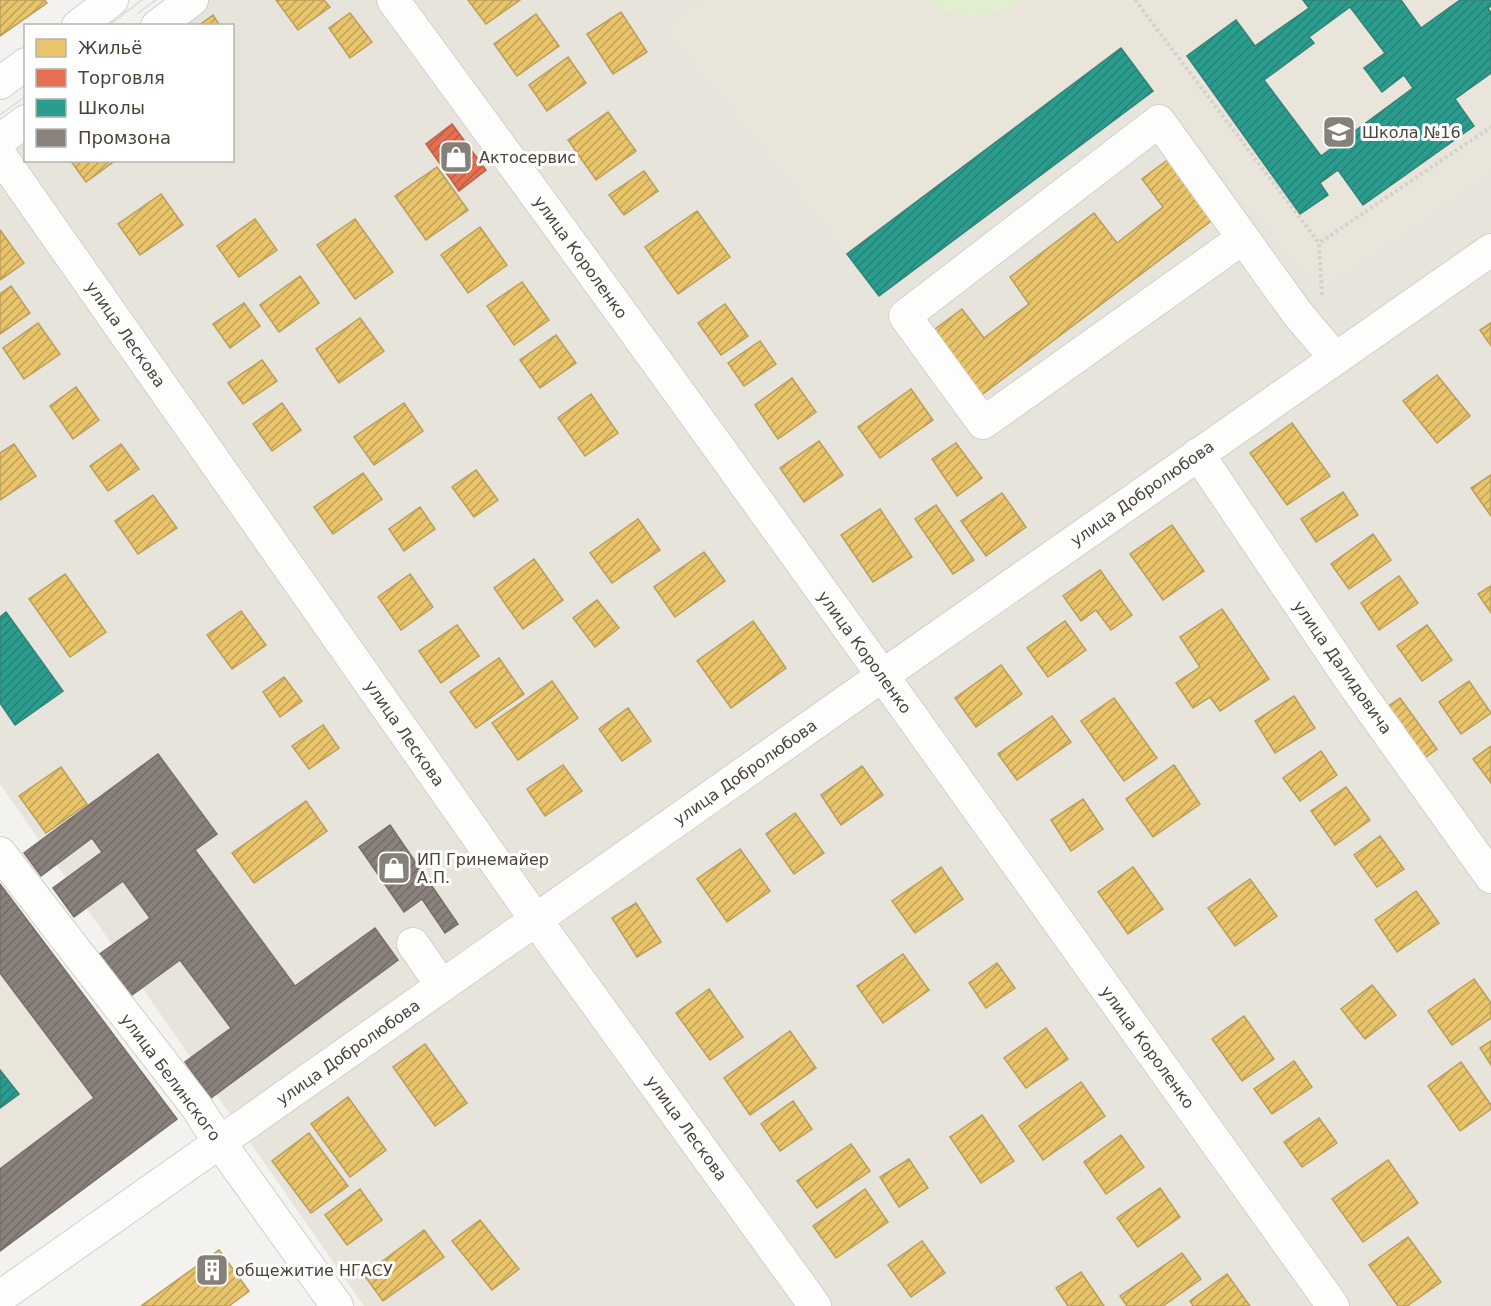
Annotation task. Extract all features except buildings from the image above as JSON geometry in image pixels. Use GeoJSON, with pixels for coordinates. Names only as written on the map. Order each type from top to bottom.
{"type":"FeatureCollection","features":[{"type":"Feature","properties":{"kind":"street"},"geometry":{"type":"LineString","coordinates":[[81,24],[112,0]]}},
{"type":"Feature","properties":{"kind":"street"},"geometry":{"type":"LineString","coordinates":[[160,24],[192,0]]}},
{"type":"Feature","properties":{"kind":"street","name":"улица Короленко"},"geometry":{"type":"LineString","coordinates":[[393,0],[882,676],[1333,1306]]}},
{"type":"Feature","properties":{"kind":"street"},"geometry":{"type":"LineString","coordinates":[[0,83],[24,65]]}},
{"type":"Feature","properties":{"kind":"street"},"geometry":{"type":"LineString","coordinates":[[1244,238],[983,423],[905,316],[1159,121],[1244,238],[1298,313],[1335,358]]}},
{"type":"Feature","properties":{"kind":"street"},"geometry":{"type":"LineString","coordinates":[[0,140],[24,122]]}},
{"type":"Feature","properties":{"kind":"street","name":"улица Лескова"},"geometry":{"type":"LineString","coordinates":[[0,155],[536,920],[815,1306]]}},
{"type":"Feature","properties":{"kind":"street","name":"улица Добролюбова"},"geometry":{"type":"LineString","coordinates":[[0,1297],[1491,250]]}},
{"type":"Feature","properties":{"kind":"street","name":"улица Далидовича"},"geometry":{"type":"LineString","coordinates":[[1198,454],[1356,688],[1491,877]]}},
{"type":"Feature","properties":{"kind":"street","name":"улица Белинского"},"geometry":{"type":"LineString","coordinates":[[0,853],[196,1106],[337,1306]]}},
{"type":"Feature","properties":{"kind":"street"},"geometry":{"type":"LineString","coordinates":[[413,944],[442,986]]}},
{"type":"Feature","properties":{"kind":"path"},"geometry":{"type":"LineString","coordinates":[[1135,0],[1319,243],[1320,292],[1326,301]]}},
{"type":"Feature","properties":{"kind":"path"},"geometry":{"type":"LineString","coordinates":[[1319,243],[1491,127]]}},
{"type":"Feature","properties":{"kind":"shaded area"},"geometry":{"type":"Polygon","coordinates":[[[184,0],[1491,0],[1491,1306],[364,1306],[0,784],[0,129],[24,112],[24,162],[234,162],[234,24],[149,24],[184,0]]]}},
{"type":"Feature","properties":{"kind":"shaded area","name":"Школа №16"},"geometry":{"type":"Polygon","coordinates":[[[704,0],[1491,0],[1491,173],[1320,292],[1120,48],[847,254],[664,26],[704,0]]]}},
{"type":"Feature","properties":{"kind":"shaded area"},"geometry":{"type":"Polygon","coordinates":[[[0,973],[94,1098],[0,1169],[0,973]]]}},
{"type":"Feature","properties":{"kind":"green space"},"geometry":{"type":"Polygon","coordinates":[[[928,0],[1017,0],[1002,12],[970,16],[949,13],[928,0]]]}},
{"type":"Feature","properties":{"kind":"tram line"},"geometry":{"type":"LineString","coordinates":[[111,24],[142,0]]}},
{"type":"Feature","properties":{"kind":"tram line"},"geometry":{"type":"LineString","coordinates":[[138,13],[156,0]]}},
{"type":"Feature","properties":{"kind":"tram line"},"geometry":{"type":"LineString","coordinates":[[0,115],[24,97]]}},
{"type":"Feature","properties":{"kind":"place","name":"Школа №16"},"geometry":{"type":"Point","coordinates":[1339,132]}},
{"type":"Feature","properties":{"kind":"place","name":"Актосервис"},"geometry":{"type":"Point","coordinates":[456,157]}},
{"type":"Feature","properties":{"kind":"place","name":"ИП Гринемайер А.П."},"geometry":{"type":"Point","coordinates":[394,868]}},
{"type":"Feature","properties":{"kind":"place","name":"общежитие НГАСУ"},"geometry":{"type":"Point","coordinates":[212,1270]}}]}
